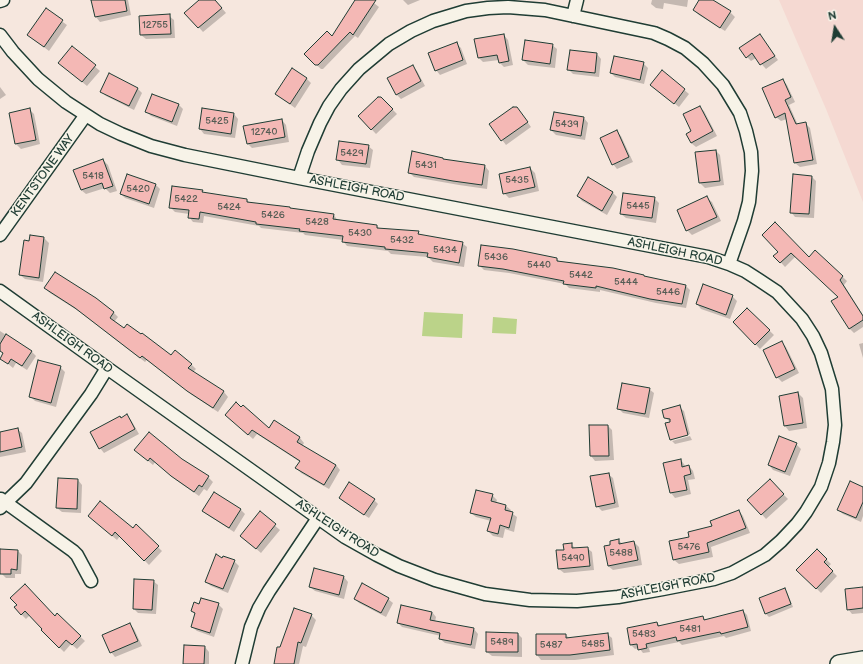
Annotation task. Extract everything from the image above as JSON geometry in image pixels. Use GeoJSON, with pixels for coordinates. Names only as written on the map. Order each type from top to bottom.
{"type":"FeatureCollection","features":[{"type":"Feature","properties":{"kind":"main road"},"geometry":{"type":"LineString","coordinates":[[839,664],[863,660]]}},
{"type":"Feature","properties":{"kind":"street"},"geometry":{"type":"LineString","coordinates":[[573,16],[576,0]]}},
{"type":"Feature","properties":{"kind":"street"},"geometry":{"type":"LineString","coordinates":[[300,178],[308,151],[320,123],[341,89],[359,69],[377,53],[395,40],[439,18],[466,11],[488,8],[527,8],[642,29],[668,39],[685,48],[704,63],[730,94],[740,113],[751,152],[752,171],[749,202],[729,264]]}},
{"type":"Feature","properties":{"kind":"street","name":"ASHLEIGH ROAD"},"geometry":{"type":"LineString","coordinates":[[0,36],[38,79],[85,116],[121,134],[152,146],[185,155],[300,178],[693,254],[729,264],[760,280],[777,292],[802,319],[821,353],[832,389],[834,406],[835,425],[829,463],[817,494],[806,512],[790,533],[765,554],[732,573],[707,581],[618,597],[577,601],[530,600],[485,594],[435,580],[399,566],[376,555],[346,537],[0,291]]}},
{"type":"Feature","properties":{"kind":"street","name":"KENTSTONE WAY"},"geometry":{"type":"LineString","coordinates":[[0,235],[85,116]]}},
{"type":"Feature","properties":{"kind":"street"},"geometry":{"type":"LineString","coordinates":[[91,581],[77,555],[73,551],[2,503],[26,483],[86,400],[107,368]]}},
{"type":"Feature","properties":{"kind":"street"},"geometry":{"type":"LineString","coordinates":[[242,664],[245,649],[259,608],[318,518]]}},
{"type":"Feature","properties":{"kind":"shaded area"},"geometry":{"type":"Polygon","coordinates":[[[779,0],[863,0],[863,202],[826,109],[779,0]]]}},
{"type":"Feature","properties":{"kind":"green space"},"geometry":{"type":"Polygon","coordinates":[[[424,312],[463,314],[462,338],[422,336],[424,312]]]}},
{"type":"Feature","properties":{"kind":"green space"},"geometry":{"type":"Polygon","coordinates":[[[493,317],[517,319],[516,334],[492,333],[493,317]]]}},
{"type":"Feature","properties":{"kind":"building"},"geometry":{"type":"Polygon","coordinates":[[[91,0],[125,0],[127,11],[95,17],[91,0]]]}},
{"type":"Feature","properties":{"kind":"building"},"geometry":{"type":"Polygon","coordinates":[[[199,0],[215,0],[222,8],[198,28],[184,13],[199,0]]]}},
{"type":"Feature","properties":{"kind":"building"},"geometry":{"type":"Polygon","coordinates":[[[355,0],[376,0],[353,35],[350,32],[318,65],[315,65],[304,54],[327,31],[332,36],[355,0]]]}},
{"type":"Feature","properties":{"kind":"building"},"geometry":{"type":"Polygon","coordinates":[[[699,0],[713,0],[731,11],[720,28],[693,10],[699,0]]]}},
{"type":"Feature","properties":{"kind":"building"},"geometry":{"type":"Polygon","coordinates":[[[46,8],[63,20],[44,47],[27,35],[46,8]]]}},
{"type":"Feature","properties":{"kind":"building"},"geometry":{"type":"Polygon","coordinates":[[[170,14],[171,34],[140,35],[139,16],[170,14]]]}},
{"type":"Feature","properties":{"kind":"building"},"geometry":{"type":"Polygon","coordinates":[[[504,34],[509,61],[499,63],[497,55],[478,58],[474,39],[504,34]]]}},
{"type":"Feature","properties":{"kind":"building"},"geometry":{"type":"Polygon","coordinates":[[[760,34],[775,56],[760,65],[752,53],[746,58],[739,48],[760,34]]]}},
{"type":"Feature","properties":{"kind":"building"},"geometry":{"type":"Polygon","coordinates":[[[525,40],[553,44],[550,64],[522,60],[525,40]]]}},
{"type":"Feature","properties":{"kind":"building"},"geometry":{"type":"Polygon","coordinates":[[[457,42],[463,60],[435,71],[428,53],[457,42]]]}},
{"type":"Feature","properties":{"kind":"building"},"geometry":{"type":"Polygon","coordinates":[[[72,46],[96,65],[82,82],[58,63],[72,46]]]}},
{"type":"Feature","properties":{"kind":"building"},"geometry":{"type":"Polygon","coordinates":[[[570,50],[597,53],[595,73],[567,70],[570,50]]]}},
{"type":"Feature","properties":{"kind":"building"},"geometry":{"type":"Polygon","coordinates":[[[614,56],[644,62],[640,80],[610,73],[614,56]]]}},
{"type":"Feature","properties":{"kind":"building"},"geometry":{"type":"Polygon","coordinates":[[[413,65],[421,81],[396,95],[387,78],[413,65]]]}},
{"type":"Feature","properties":{"kind":"building"},"geometry":{"type":"Polygon","coordinates":[[[292,68],[307,78],[290,104],[275,94],[292,68]]]}},
{"type":"Feature","properties":{"kind":"building"},"geometry":{"type":"Polygon","coordinates":[[[662,70],[685,89],[674,104],[650,85],[662,70]]]}},
{"type":"Feature","properties":{"kind":"building"},"geometry":{"type":"Polygon","coordinates":[[[109,73],[138,88],[129,106],[100,92],[109,73]]]}},
{"type":"Feature","properties":{"kind":"building"},"geometry":{"type":"Polygon","coordinates":[[[783,79],[791,97],[785,100],[796,124],[806,122],[813,160],[794,163],[785,113],[775,118],[762,88],[783,79]]]}},
{"type":"Feature","properties":{"kind":"building"},"geometry":{"type":"Polygon","coordinates":[[[152,94],[179,104],[172,122],[145,112],[152,94]]]}},
{"type":"Feature","properties":{"kind":"building"},"geometry":{"type":"Polygon","coordinates":[[[378,97],[381,97],[393,109],[371,130],[358,116],[378,97]]]}},
{"type":"Feature","properties":{"kind":"building"},"geometry":{"type":"Polygon","coordinates":[[[700,106],[713,131],[691,143],[686,134],[691,131],[683,114],[700,106]]]}},
{"type":"Feature","properties":{"kind":"building"},"geometry":{"type":"Polygon","coordinates":[[[513,107],[517,107],[528,122],[501,141],[489,124],[513,107]]]}},
{"type":"Feature","properties":{"kind":"building"},"geometry":{"type":"Polygon","coordinates":[[[30,108],[36,140],[15,144],[9,113],[30,108]]]}},
{"type":"Feature","properties":{"kind":"building"},"geometry":{"type":"Polygon","coordinates":[[[202,108],[234,113],[231,134],[199,129],[202,108]]]}},
{"type":"Feature","properties":{"kind":"building"},"geometry":{"type":"Polygon","coordinates":[[[554,112],[584,117],[581,136],[550,130],[554,112]]]}},
{"type":"Feature","properties":{"kind":"building"},"geometry":{"type":"Polygon","coordinates":[[[282,119],[285,137],[247,144],[243,126],[282,119]]]}},
{"type":"Feature","properties":{"kind":"building"},"geometry":{"type":"Polygon","coordinates":[[[617,130],[629,157],[612,165],[600,138],[617,130]]]}},
{"type":"Feature","properties":{"kind":"building"},"geometry":{"type":"Polygon","coordinates":[[[339,141],[369,145],[366,164],[336,160],[339,141]]]}},
{"type":"Feature","properties":{"kind":"building"},"geometry":{"type":"Polygon","coordinates":[[[716,150],[720,181],[699,183],[695,152],[716,150]]]}},
{"type":"Feature","properties":{"kind":"building"},"geometry":{"type":"Polygon","coordinates":[[[412,151],[443,159],[485,165],[482,185],[408,173],[412,151]]]}},
{"type":"Feature","properties":{"kind":"building"},"geometry":{"type":"Polygon","coordinates":[[[103,159],[113,186],[104,189],[102,183],[81,190],[73,170],[103,159]]]}},
{"type":"Feature","properties":{"kind":"building"},"geometry":{"type":"Polygon","coordinates":[[[530,167],[535,187],[503,194],[499,174],[530,167]]]}},
{"type":"Feature","properties":{"kind":"building"},"geometry":{"type":"Polygon","coordinates":[[[127,174],[156,184],[149,204],[120,194],[127,174]]]}},
{"type":"Feature","properties":{"kind":"building"},"geometry":{"type":"Polygon","coordinates":[[[793,174],[812,176],[809,214],[790,213],[793,174]]]}},
{"type":"Feature","properties":{"kind":"building"},"geometry":{"type":"Polygon","coordinates":[[[588,177],[613,192],[602,211],[577,196],[588,177]]]}},
{"type":"Feature","properties":{"kind":"building"},"geometry":{"type":"Polygon","coordinates":[[[172,186],[203,190],[202,192],[247,199],[247,202],[334,214],[333,219],[377,225],[377,228],[419,231],[418,234],[463,242],[459,263],[427,257],[428,253],[385,249],[385,247],[342,242],[343,236],[256,224],[256,222],[200,212],[199,219],[188,218],[189,210],[169,208],[172,186]]]}},
{"type":"Feature","properties":{"kind":"building"},"geometry":{"type":"Polygon","coordinates":[[[623,193],[655,197],[652,218],[620,214],[623,193]]]}},
{"type":"Feature","properties":{"kind":"building"},"geometry":{"type":"Polygon","coordinates":[[[707,196],[717,217],[686,231],[677,210],[707,196]]]}},
{"type":"Feature","properties":{"kind":"building"},"geometry":{"type":"Polygon","coordinates":[[[775,222],[809,257],[815,250],[843,276],[840,280],[863,316],[863,320],[849,329],[831,301],[838,297],[791,253],[780,263],[773,256],[778,252],[762,235],[775,222]]]}},
{"type":"Feature","properties":{"kind":"building"},"geometry":{"type":"Polygon","coordinates":[[[30,235],[44,237],[39,278],[19,275],[24,240],[29,241],[30,235]]]}},
{"type":"Feature","properties":{"kind":"building"},"geometry":{"type":"Polygon","coordinates":[[[481,245],[513,249],[557,258],[557,261],[613,268],[686,285],[682,304],[650,299],[596,286],[596,288],[563,284],[564,281],[503,269],[478,266],[481,245]]]}},
{"type":"Feature","properties":{"kind":"building"},"geometry":{"type":"Polygon","coordinates":[[[55,272],[96,298],[114,312],[110,318],[124,328],[127,324],[141,334],[142,333],[171,355],[175,350],[192,364],[188,368],[224,391],[213,408],[187,391],[142,356],[140,358],[75,308],[44,288],[55,272]]]}},
{"type":"Feature","properties":{"kind":"building"},"geometry":{"type":"Polygon","coordinates":[[[703,284],[733,295],[726,315],[696,304],[703,284]]]}},
{"type":"Feature","properties":{"kind":"building"},"geometry":{"type":"Polygon","coordinates":[[[747,308],[770,330],[755,345],[733,322],[747,308]]]}},
{"type":"Feature","properties":{"kind":"building"},"geometry":{"type":"Polygon","coordinates":[[[6,334],[32,351],[22,366],[11,359],[8,364],[0,359],[3,353],[0,351],[0,344],[6,334]]]}},
{"type":"Feature","properties":{"kind":"building"},"geometry":{"type":"Polygon","coordinates":[[[782,341],[795,369],[776,378],[763,350],[782,341]]]}},
{"type":"Feature","properties":{"kind":"building"},"geometry":{"type":"Polygon","coordinates":[[[38,360],[61,366],[51,403],[29,397],[38,360]]]}},
{"type":"Feature","properties":{"kind":"building"},"geometry":{"type":"Polygon","coordinates":[[[622,383],[650,388],[645,414],[617,409],[622,383]]]}},
{"type":"Feature","properties":{"kind":"building"},"geometry":{"type":"Polygon","coordinates":[[[798,392],[803,423],[784,426],[779,396],[798,392]]]}},
{"type":"Feature","properties":{"kind":"building"},"geometry":{"type":"Polygon","coordinates":[[[236,402],[241,407],[243,405],[269,428],[274,420],[300,437],[297,442],[336,465],[324,485],[295,468],[300,461],[252,430],[248,435],[225,415],[236,402]]]}},
{"type":"Feature","properties":{"kind":"building"},"geometry":{"type":"Polygon","coordinates":[[[680,405],[688,435],[670,440],[665,423],[670,422],[670,419],[664,418],[662,410],[680,405]]]}},
{"type":"Feature","properties":{"kind":"building"},"geometry":{"type":"Polygon","coordinates":[[[127,414],[135,429],[99,449],[90,432],[120,416],[121,418],[127,414]]]}},
{"type":"Feature","properties":{"kind":"building"},"geometry":{"type":"Polygon","coordinates":[[[589,425],[608,425],[609,456],[590,456],[589,425]]]}},
{"type":"Feature","properties":{"kind":"building"},"geometry":{"type":"Polygon","coordinates":[[[18,428],[22,447],[0,452],[0,432],[18,428]]]}},
{"type":"Feature","properties":{"kind":"building"},"geometry":{"type":"Polygon","coordinates":[[[149,432],[182,459],[209,476],[202,487],[199,485],[194,492],[171,476],[150,458],[148,461],[134,450],[149,432]]]}},
{"type":"Feature","properties":{"kind":"building"},"geometry":{"type":"Polygon","coordinates":[[[779,436],[797,443],[785,472],[768,465],[779,436]]]}},
{"type":"Feature","properties":{"kind":"building"},"geometry":{"type":"Polygon","coordinates":[[[681,459],[682,467],[689,465],[691,474],[684,476],[687,490],[670,493],[663,463],[681,459]]]}},
{"type":"Feature","properties":{"kind":"building"},"geometry":{"type":"Polygon","coordinates":[[[609,473],[615,503],[596,507],[590,476],[609,473]]]}},
{"type":"Feature","properties":{"kind":"building"},"geometry":{"type":"Polygon","coordinates":[[[58,478],[78,479],[77,509],[56,508],[58,478]]]}},
{"type":"Feature","properties":{"kind":"building"},"geometry":{"type":"Polygon","coordinates":[[[770,479],[784,494],[761,515],[747,500],[770,479]]]}},
{"type":"Feature","properties":{"kind":"building"},"geometry":{"type":"Polygon","coordinates":[[[850,481],[863,487],[863,502],[856,518],[837,510],[850,481]]]}},
{"type":"Feature","properties":{"kind":"building"},"geometry":{"type":"Polygon","coordinates":[[[349,482],[375,499],[364,515],[339,498],[349,482]]]}},
{"type":"Feature","properties":{"kind":"building"},"geometry":{"type":"Polygon","coordinates":[[[476,490],[493,494],[491,501],[506,505],[505,510],[513,512],[509,528],[500,525],[498,534],[487,531],[491,518],[470,513],[476,490]]]}},
{"type":"Feature","properties":{"kind":"building"},"geometry":{"type":"Polygon","coordinates":[[[214,492],[241,509],[229,528],[202,511],[214,492]]]}},
{"type":"Feature","properties":{"kind":"building"},"geometry":{"type":"Polygon","coordinates":[[[100,501],[133,528],[136,524],[159,546],[144,561],[115,532],[112,536],[88,516],[100,501]]]}},
{"type":"Feature","properties":{"kind":"building"},"geometry":{"type":"Polygon","coordinates":[[[739,510],[746,528],[707,543],[709,552],[673,560],[669,541],[689,537],[688,532],[712,526],[710,521],[739,510]]]}},
{"type":"Feature","properties":{"kind":"building"},"geometry":{"type":"Polygon","coordinates":[[[260,511],[276,524],[256,549],[240,536],[260,511]]]}},
{"type":"Feature","properties":{"kind":"building"},"geometry":{"type":"Polygon","coordinates":[[[619,539],[619,544],[634,541],[638,560],[608,566],[604,546],[610,545],[610,541],[619,539]]]}},
{"type":"Feature","properties":{"kind":"building"},"geometry":{"type":"Polygon","coordinates":[[[572,543],[572,548],[588,547],[590,566],[558,569],[556,550],[564,550],[563,544],[572,543]]]}},
{"type":"Feature","properties":{"kind":"building"},"geometry":{"type":"Polygon","coordinates":[[[0,549],[18,550],[17,570],[11,569],[11,574],[0,574],[0,549]]]}},
{"type":"Feature","properties":{"kind":"building"},"geometry":{"type":"Polygon","coordinates":[[[817,549],[827,559],[824,562],[833,571],[816,589],[796,570],[817,549]]]}},
{"type":"Feature","properties":{"kind":"building"},"geometry":{"type":"Polygon","coordinates":[[[216,554],[222,558],[223,556],[235,560],[223,589],[205,582],[216,554]]]}},
{"type":"Feature","properties":{"kind":"building"},"geometry":{"type":"Polygon","coordinates":[[[314,568],[344,576],[339,595],[309,587],[314,568]]]}},
{"type":"Feature","properties":{"kind":"building"},"geometry":{"type":"Polygon","coordinates":[[[134,579],[154,580],[152,610],[133,609],[134,579]]]}},
{"type":"Feature","properties":{"kind":"building"},"geometry":{"type":"Polygon","coordinates":[[[362,583],[389,598],[381,613],[354,599],[362,583]]]}},
{"type":"Feature","properties":{"kind":"building"},"geometry":{"type":"Polygon","coordinates":[[[25,584],[55,616],[57,613],[81,636],[72,645],[66,640],[59,648],[25,611],[21,615],[14,607],[17,605],[10,598],[25,584]]]}},
{"type":"Feature","properties":{"kind":"building"},"geometry":{"type":"Polygon","coordinates":[[[863,587],[863,608],[847,610],[845,589],[863,587]]]}},
{"type":"Feature","properties":{"kind":"building"},"geometry":{"type":"Polygon","coordinates":[[[785,588],[791,604],[765,614],[759,598],[785,588]]]}},
{"type":"Feature","properties":{"kind":"building"},"geometry":{"type":"Polygon","coordinates":[[[201,598],[219,603],[210,633],[191,627],[195,613],[191,611],[194,602],[199,604],[201,598]]]}},
{"type":"Feature","properties":{"kind":"building"},"geometry":{"type":"Polygon","coordinates":[[[401,605],[432,612],[430,620],[474,628],[471,645],[439,639],[440,633],[397,623],[401,605]]]}},
{"type":"Feature","properties":{"kind":"building"},"geometry":{"type":"Polygon","coordinates":[[[294,608],[312,614],[301,643],[298,642],[294,664],[274,664],[277,647],[280,647],[294,608]]]}},
{"type":"Feature","properties":{"kind":"building"},"geometry":{"type":"Polygon","coordinates":[[[743,610],[748,627],[721,634],[720,632],[677,641],[676,637],[646,644],[647,648],[638,650],[637,644],[630,645],[627,628],[657,622],[658,626],[703,616],[704,620],[743,610]]]}},
{"type":"Feature","properties":{"kind":"building"},"geometry":{"type":"Polygon","coordinates":[[[130,623],[138,641],[110,653],[102,635],[130,623]]]}},
{"type":"Feature","properties":{"kind":"building"},"geometry":{"type":"Polygon","coordinates":[[[486,632],[518,633],[518,652],[486,652],[486,632]]]}},
{"type":"Feature","properties":{"kind":"building"},"geometry":{"type":"Polygon","coordinates":[[[608,633],[610,650],[570,655],[536,655],[536,634],[566,634],[566,638],[608,633]]]}},
{"type":"Feature","properties":{"kind":"building"},"geometry":{"type":"Polygon","coordinates":[[[184,645],[205,646],[204,664],[183,664],[184,645]]]}}]}
